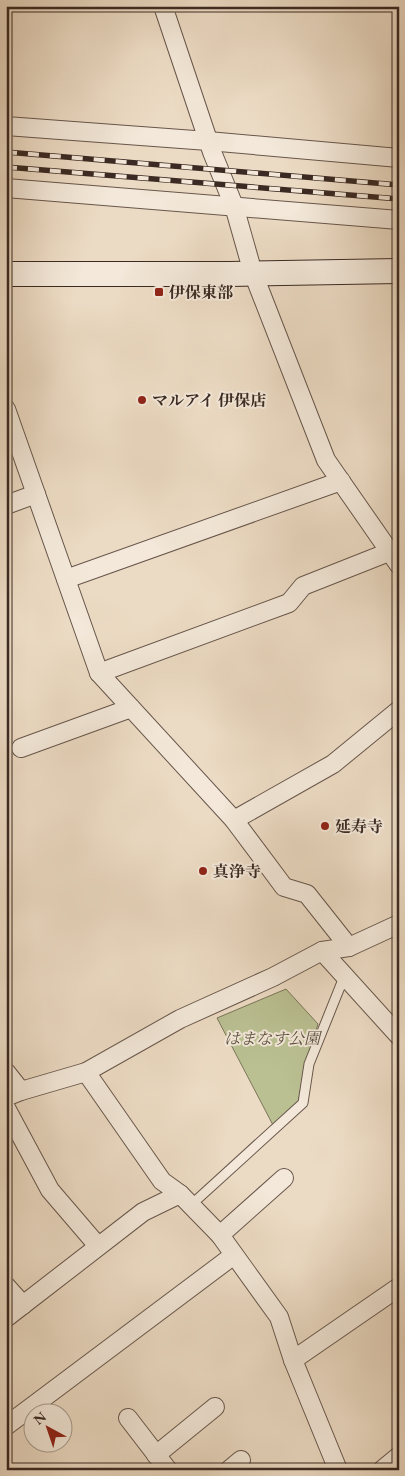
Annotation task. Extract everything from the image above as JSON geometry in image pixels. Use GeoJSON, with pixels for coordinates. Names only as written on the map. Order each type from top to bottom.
{"type":"FeatureCollection","features":[{"type":"Feature","properties":{"kind":"street"},"geometry":{"type":"LineString","coordinates":[[99,673],[289,603],[304,586],[394,559],[326,460],[253,273],[234,206],[208,141],[163,6]]}},
{"type":"Feature","properties":{"kind":"street"},"geometry":{"type":"LineString","coordinates":[[6,126],[399,158]]}},
{"type":"Feature","properties":{"kind":"street"},"geometry":{"type":"LineString","coordinates":[[6,188],[399,220]]}},
{"type":"Feature","properties":{"kind":"street"},"geometry":{"type":"LineString","coordinates":[[6,274],[399,271]]}},
{"type":"Feature","properties":{"kind":"street"},"geometry":{"type":"LineString","coordinates":[[6,409],[99,673],[234,820],[284,887],[307,894],[349,947]]}},
{"type":"Feature","properties":{"kind":"street"},"geometry":{"type":"LineString","coordinates":[[66,579],[341,481]]}},
{"type":"Feature","properties":{"kind":"street"},"geometry":{"type":"LineString","coordinates":[[6,504],[36,494]]}},
{"type":"Feature","properties":{"kind":"street"},"geometry":{"type":"LineString","coordinates":[[20,748],[131,708]]}},
{"type":"Feature","properties":{"kind":"street"},"geometry":{"type":"LineString","coordinates":[[234,820],[333,764],[399,710]]}},
{"type":"Feature","properties":{"kind":"street"},"geometry":{"type":"LineString","coordinates":[[6,1072],[14,1094],[86,1072],[180,1019],[322,951],[349,947],[399,924]]}},
{"type":"Feature","properties":{"kind":"street"},"geometry":{"type":"LineString","coordinates":[[322,951],[399,1036]]}},
{"type":"Feature","properties":{"kind":"street"},"geometry":{"type":"LineString","coordinates":[[86,1072],[162,1182],[186,1200],[220,1235],[279,1318],[338,1470]]}},
{"type":"Feature","properties":{"kind":"street"},"geometry":{"type":"LineString","coordinates":[[6,1108],[50,1190],[98,1246]]}},
{"type":"Feature","properties":{"kind":"street"},"geometry":{"type":"LineString","coordinates":[[220,1235],[284,1178]]}},
{"type":"Feature","properties":{"kind":"street"},"geometry":{"type":"LineString","coordinates":[[6,1318],[143,1212],[186,1200]]}},
{"type":"Feature","properties":{"kind":"street"},"geometry":{"type":"LineString","coordinates":[[6,1426],[234,1255]]}},
{"type":"Feature","properties":{"kind":"street"},"geometry":{"type":"LineString","coordinates":[[6,1286],[23,1305]]}},
{"type":"Feature","properties":{"kind":"street"},"geometry":{"type":"LineString","coordinates":[[294,1360],[399,1287]]}},
{"type":"Feature","properties":{"kind":"street"},"geometry":{"type":"LineString","coordinates":[[156,1455],[215,1407]]}},
{"type":"Feature","properties":{"kind":"street"},"geometry":{"type":"LineString","coordinates":[[128,1418],[168,1470]]}},
{"type":"Feature","properties":{"kind":"street"},"geometry":{"type":"LineString","coordinates":[[382,1470],[399,1456]]}},
{"type":"Feature","properties":{"kind":"lane"},"geometry":{"type":"LineString","coordinates":[[186,1200],[303,1103],[308,1064],[344,977]]}},
{"type":"Feature","properties":{"kind":"green space","name":"はまなす公園"},"geometry":{"type":"Polygon","coordinates":[[[286,989],[318,1024],[304,1069],[298,1104],[274,1127],[217,1018],[286,989]]]}},
{"type":"Feature","properties":{"kind":"railway"},"geometry":{"type":"LineString","coordinates":[[6,152],[399,185]]}},
{"type":"Feature","properties":{"kind":"railway"},"geometry":{"type":"LineString","coordinates":[[6,167],[399,199]]}},
{"type":"Feature","properties":{"kind":"place","name":"伊保東部"},"geometry":{"type":"Point","coordinates":[159,292]}},
{"type":"Feature","properties":{"kind":"place","name":"マルアイ 伊保店"},"geometry":{"type":"Point","coordinates":[142,400]}},
{"type":"Feature","properties":{"kind":"place","name":"延寿寺"},"geometry":{"type":"Point","coordinates":[325,826]}},
{"type":"Feature","properties":{"kind":"place","name":"真浄寺"},"geometry":{"type":"Point","coordinates":[203,871]}}]}
